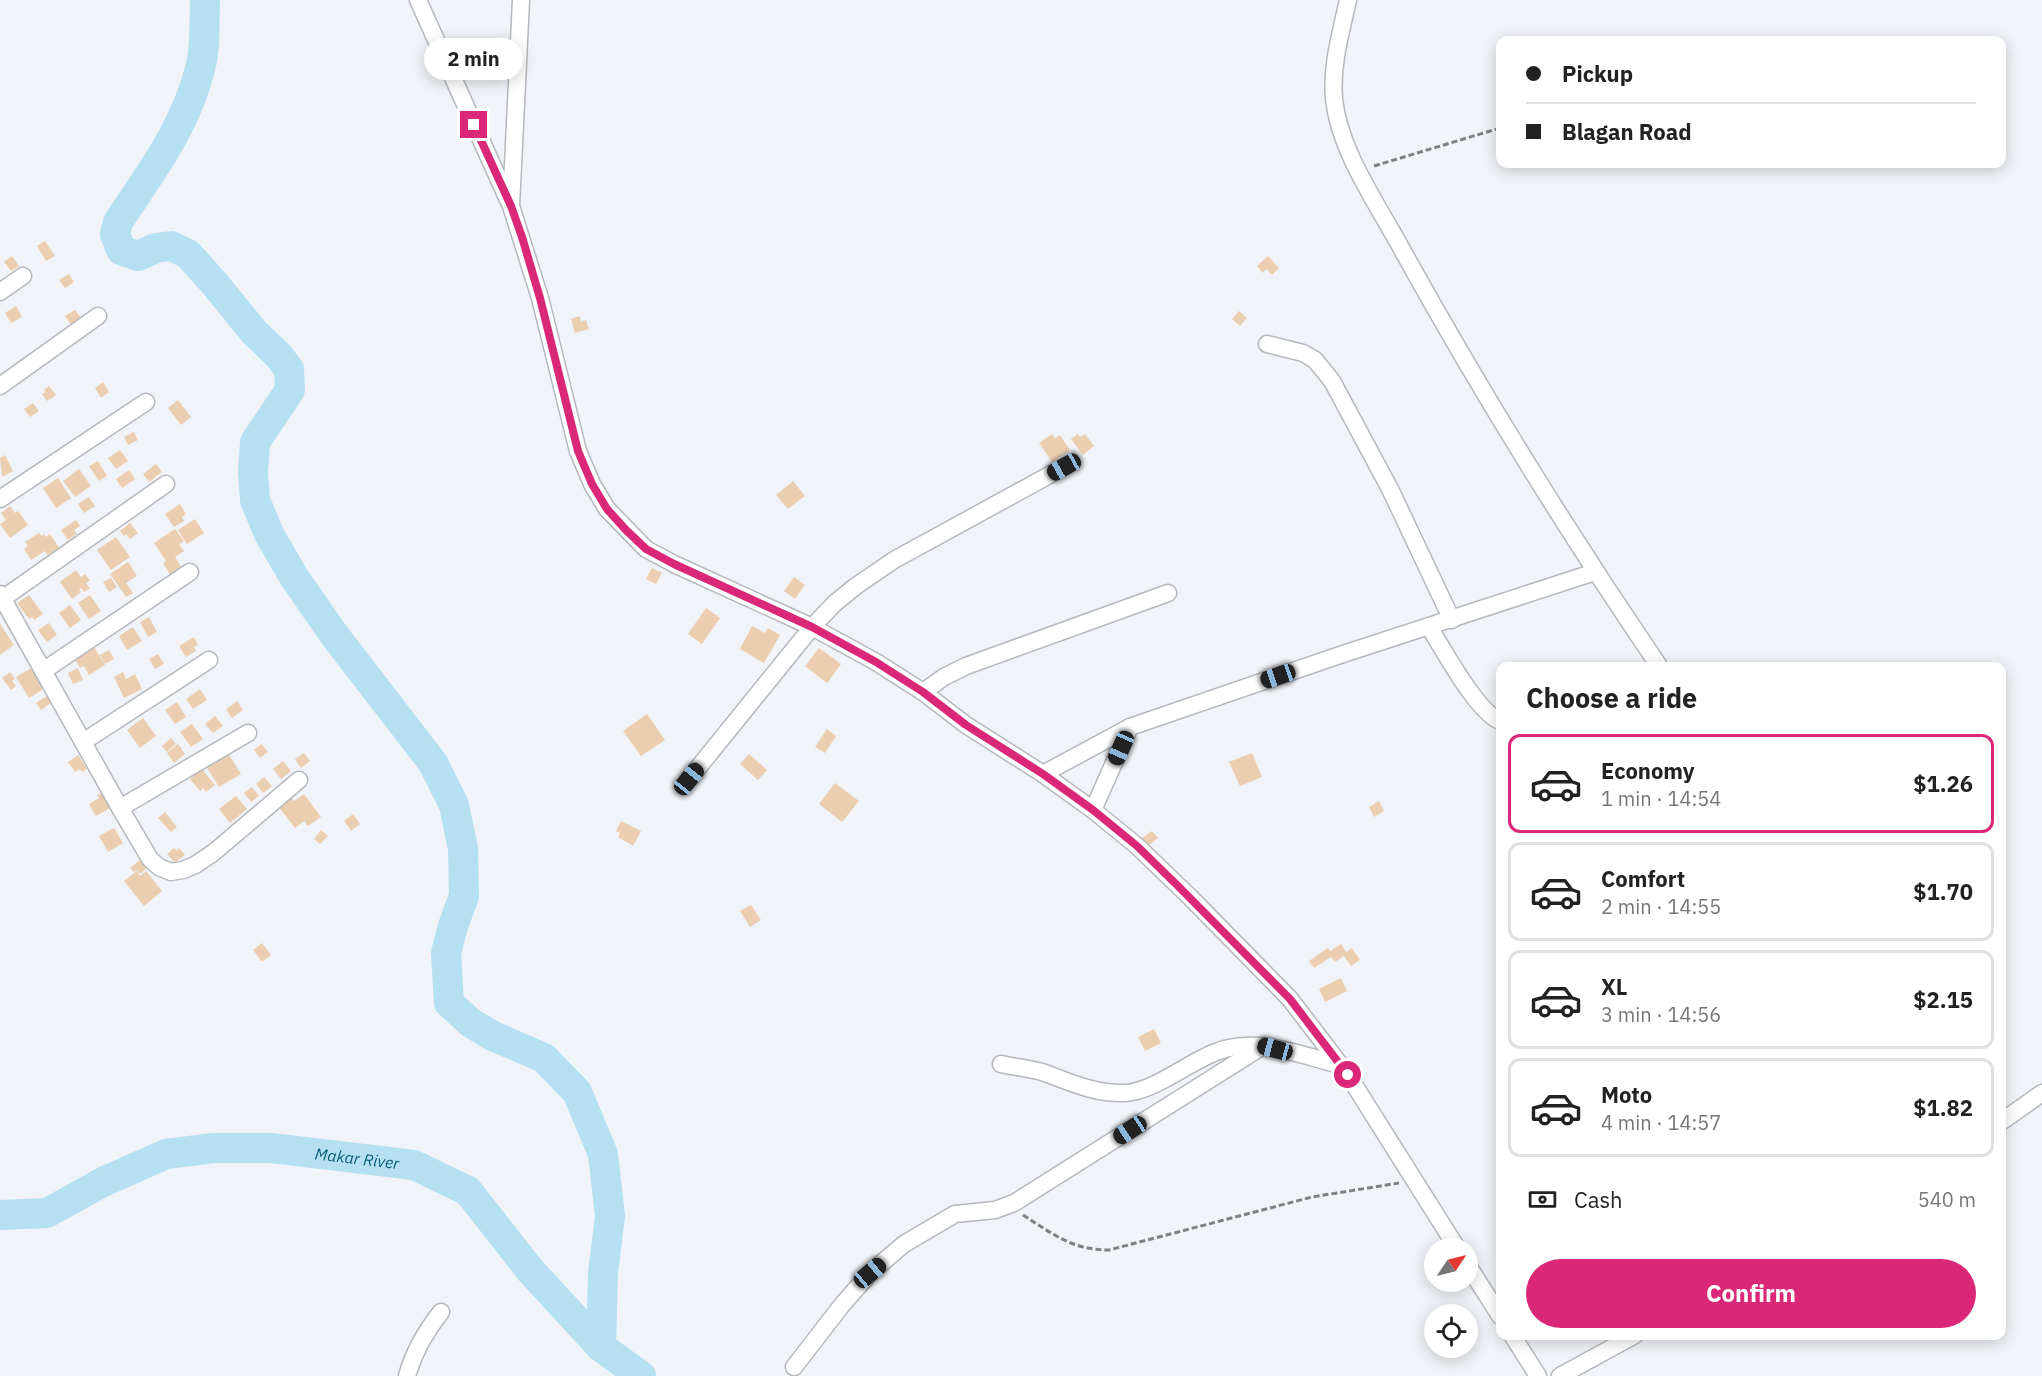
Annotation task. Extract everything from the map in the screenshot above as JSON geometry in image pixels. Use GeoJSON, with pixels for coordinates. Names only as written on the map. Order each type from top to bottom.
{"type":"FeatureCollection","features":[{"type":"Feature","properties":{"kind":"street"},"geometry":{"type":"LineString","coordinates":[[418,0],[511,206],[540,298],[578,451],[592,484],[607,509],[646,549],[812,627],[876,662],[923,692],[966,725],[1043,774],[1093,810],[1137,846],[1290,999],[1348,1075],[1451,1238]]}},
{"type":"Feature","properties":{"kind":"street"},"geometry":{"type":"LineString","coordinates":[[511,206],[521,0]]}},
{"type":"Feature","properties":{"kind":"street"},"geometry":{"type":"LineString","coordinates":[[1348,0],[1335,63],[1334,98],[1340,124],[1358,171],[1427,295],[1595,572],[1656,662]]}},
{"type":"Feature","properties":{"kind":"street"},"geometry":{"type":"LineString","coordinates":[[0,292],[23,276]]}},
{"type":"Feature","properties":{"kind":"street"},"geometry":{"type":"LineString","coordinates":[[0,386],[98,316]]}},
{"type":"Feature","properties":{"kind":"street"},"geometry":{"type":"LineString","coordinates":[[1267,345],[1303,353],[1315,360],[1332,381],[1395,498],[1452,620]]}},
{"type":"Feature","properties":{"kind":"street"},"geometry":{"type":"LineString","coordinates":[[0,499],[146,402]]}},
{"type":"Feature","properties":{"kind":"street"},"geometry":{"type":"LineString","coordinates":[[689,779],[812,627],[849,592],[894,560],[1064,467]]}},
{"type":"Feature","properties":{"kind":"street"},"geometry":{"type":"LineString","coordinates":[[166,484],[1,596],[120,808],[150,859],[159,867],[171,872],[195,866],[299,780]]}},
{"type":"Feature","properties":{"kind":"street"},"geometry":{"type":"LineString","coordinates":[[1043,774],[1130,727],[1340,655],[1595,572]]}},
{"type":"Feature","properties":{"kind":"street"},"geometry":{"type":"LineString","coordinates":[[43,671],[190,573]]}},
{"type":"Feature","properties":{"kind":"street"},"geometry":{"type":"LineString","coordinates":[[923,692],[944,677],[966,666],[1168,593]]}},
{"type":"Feature","properties":{"kind":"street"},"geometry":{"type":"LineString","coordinates":[[1429,627],[1476,699],[1496,718]]}},
{"type":"Feature","properties":{"kind":"street"},"geometry":{"type":"LineString","coordinates":[[82,741],[209,660]]}},
{"type":"Feature","properties":{"kind":"street"},"geometry":{"type":"LineString","coordinates":[[1093,810],[1130,727]]}},
{"type":"Feature","properties":{"kind":"street"},"geometry":{"type":"LineString","coordinates":[[120,808],[248,734]]}},
{"type":"Feature","properties":{"kind":"street"},"geometry":{"type":"LineString","coordinates":[[1001,1065],[1039,1071],[1072,1085],[1103,1093],[1128,1093],[1149,1086],[1216,1052],[1242,1045],[1263,1046],[1340,1065]]}},
{"type":"Feature","properties":{"kind":"street"},"geometry":{"type":"LineString","coordinates":[[794,1367],[863,1281],[904,1244],[955,1214],[995,1209],[1014,1203],[1263,1046]]}},
{"type":"Feature","properties":{"kind":"street"},"geometry":{"type":"LineString","coordinates":[[2006,1118],[2042,1093]]}},
{"type":"Feature","properties":{"kind":"street"},"geometry":{"type":"LineString","coordinates":[[1478,1281],[1496,1310]]}},
{"type":"Feature","properties":{"kind":"street"},"geometry":{"type":"LineString","coordinates":[[407,1376],[424,1333],[441,1312]]}},
{"type":"Feature","properties":{"kind":"street"},"geometry":{"type":"LineString","coordinates":[[1515,1340],[1538,1376]]}},
{"type":"Feature","properties":{"kind":"street"},"geometry":{"type":"LineString","coordinates":[[1560,1376],[1626,1340]]}},
{"type":"Feature","properties":{"kind":"path"},"geometry":{"type":"LineString","coordinates":[[1358,171],[1496,129]]}},
{"type":"Feature","properties":{"kind":"path"},"geometry":{"type":"LineString","coordinates":[[1022,1214],[1074,1245],[1092,1250],[1109,1250],[1312,1197],[1414,1180]]}},
{"type":"Feature","properties":{"kind":"building"},"geometry":{"type":"Polygon","coordinates":[[[45,241],[55,256],[46,261],[37,246],[45,241]]]}},
{"type":"Feature","properties":{"kind":"building"},"geometry":{"type":"Polygon","coordinates":[[[12,256],[19,266],[11,271],[4,262],[12,256]]]}},
{"type":"Feature","properties":{"kind":"building"},"geometry":{"type":"Polygon","coordinates":[[[1268,256],[1279,268],[1272,275],[1266,269],[1263,273],[1257,266],[1268,256]]]}},
{"type":"Feature","properties":{"kind":"building"},"geometry":{"type":"Polygon","coordinates":[[[69,274],[74,282],[65,288],[59,280],[69,274]]]}},
{"type":"Feature","properties":{"kind":"building"},"geometry":{"type":"Polygon","coordinates":[[[16,306],[22,317],[11,323],[5,313],[16,306]]]}},
{"type":"Feature","properties":{"kind":"building"},"geometry":{"type":"Polygon","coordinates":[[[75,310],[82,319],[72,326],[65,316],[75,310]]]}},
{"type":"Feature","properties":{"kind":"building"},"geometry":{"type":"Polygon","coordinates":[[[1239,311],[1247,318],[1240,326],[1232,319],[1239,311]]]}},
{"type":"Feature","properties":{"kind":"building"},"geometry":{"type":"Polygon","coordinates":[[[580,316],[581,322],[586,320],[589,329],[575,333],[571,319],[580,316]]]}},
{"type":"Feature","properties":{"kind":"building"},"geometry":{"type":"Polygon","coordinates":[[[103,382],[109,392],[101,398],[95,388],[103,382]]]}},
{"type":"Feature","properties":{"kind":"building"},"geometry":{"type":"Polygon","coordinates":[[[49,386],[56,395],[47,401],[42,394],[49,386]]]}},
{"type":"Feature","properties":{"kind":"building"},"geometry":{"type":"Polygon","coordinates":[[[178,400],[191,417],[181,425],[168,408],[178,400]]]}},
{"type":"Feature","properties":{"kind":"building"},"geometry":{"type":"Polygon","coordinates":[[[33,403],[39,411],[30,417],[24,409],[33,403]]]}},
{"type":"Feature","properties":{"kind":"building"},"geometry":{"type":"Polygon","coordinates":[[[134,432],[138,440],[128,445],[124,437],[134,432]]]}},
{"type":"Feature","properties":{"kind":"building"},"geometry":{"type":"Polygon","coordinates":[[[1052,434],[1055,438],[1060,435],[1070,450],[1052,462],[1039,443],[1052,434]]]}},
{"type":"Feature","properties":{"kind":"building"},"geometry":{"type":"Polygon","coordinates":[[[1078,434],[1080,437],[1085,434],[1094,446],[1083,455],[1071,439],[1078,434]]]}},
{"type":"Feature","properties":{"kind":"building"},"geometry":{"type":"Polygon","coordinates":[[[120,450],[128,461],[116,469],[108,458],[120,450]]]}},
{"type":"Feature","properties":{"kind":"building"},"geometry":{"type":"Polygon","coordinates":[[[5,455],[13,471],[2,477],[0,458],[5,455]]]}},
{"type":"Feature","properties":{"kind":"building"},"geometry":{"type":"Polygon","coordinates":[[[98,461],[107,476],[99,481],[89,466],[98,461]]]}},
{"type":"Feature","properties":{"kind":"building"},"geometry":{"type":"Polygon","coordinates":[[[156,464],[162,472],[149,482],[143,474],[156,464]]]}},
{"type":"Feature","properties":{"kind":"building"},"geometry":{"type":"Polygon","coordinates":[[[79,469],[91,486],[75,497],[63,481],[79,469]]]}},
{"type":"Feature","properties":{"kind":"building"},"geometry":{"type":"Polygon","coordinates":[[[129,470],[135,479],[122,488],[116,479],[129,470]]]}},
{"type":"Feature","properties":{"kind":"building"},"geometry":{"type":"Polygon","coordinates":[[[58,478],[71,498],[56,508],[43,488],[58,478]]]}},
{"type":"Feature","properties":{"kind":"building"},"geometry":{"type":"Polygon","coordinates":[[[793,481],[805,496],[788,509],[776,495],[793,481]]]}},
{"type":"Feature","properties":{"kind":"building"},"geometry":{"type":"Polygon","coordinates":[[[89,497],[95,506],[84,513],[78,504],[89,497]]]}},
{"type":"Feature","properties":{"kind":"building"},"geometry":{"type":"Polygon","coordinates":[[[180,504],[186,514],[182,517],[184,521],[174,527],[165,514],[180,504]]]}},
{"type":"Feature","properties":{"kind":"building"},"geometry":{"type":"Polygon","coordinates":[[[10,506],[15,513],[18,511],[28,525],[10,538],[0,524],[6,520],[1,513],[10,506]]]}},
{"type":"Feature","properties":{"kind":"building"},"geometry":{"type":"Polygon","coordinates":[[[195,519],[204,533],[187,544],[178,530],[195,519]]]}},
{"type":"Feature","properties":{"kind":"building"},"geometry":{"type":"Polygon","coordinates":[[[76,520],[80,526],[74,530],[77,534],[68,540],[61,530],[76,520]]]}},
{"type":"Feature","properties":{"kind":"building"},"geometry":{"type":"Polygon","coordinates":[[[130,523],[138,533],[130,539],[120,531],[130,523]]]}},
{"type":"Feature","properties":{"kind":"building"},"geometry":{"type":"Polygon","coordinates":[[[175,529],[184,541],[179,544],[184,551],[175,557],[184,571],[173,579],[163,563],[166,561],[154,543],[175,529]]]}},
{"type":"Feature","properties":{"kind":"building"},"geometry":{"type":"Polygon","coordinates":[[[39,533],[46,537],[50,534],[59,548],[47,555],[45,551],[31,560],[24,549],[28,546],[25,542],[39,533]]]}},
{"type":"Feature","properties":{"kind":"building"},"geometry":{"type":"Polygon","coordinates":[[[116,537],[130,557],[111,570],[97,550],[116,537]]]}},
{"type":"Feature","properties":{"kind":"building"},"geometry":{"type":"Polygon","coordinates":[[[128,562],[137,576],[126,583],[133,593],[126,597],[110,574],[128,562]]]}},
{"type":"Feature","properties":{"kind":"building"},"geometry":{"type":"Polygon","coordinates":[[[652,568],[662,573],[656,584],[646,579],[652,568]]]}},
{"type":"Feature","properties":{"kind":"building"},"geometry":{"type":"Polygon","coordinates":[[[76,570],[81,577],[85,574],[90,580],[86,583],[90,588],[84,592],[81,588],[79,590],[81,592],[72,599],[60,582],[76,570]]]}},
{"type":"Feature","properties":{"kind":"building"},"geometry":{"type":"Polygon","coordinates":[[[794,577],[805,585],[795,599],[784,591],[794,577]]]}},
{"type":"Feature","properties":{"kind":"building"},"geometry":{"type":"Polygon","coordinates":[[[111,578],[117,587],[109,592],[103,582],[111,578]]]}},
{"type":"Feature","properties":{"kind":"building"},"geometry":{"type":"Polygon","coordinates":[[[29,595],[43,614],[34,620],[32,617],[29,619],[17,603],[29,595]]]}},
{"type":"Feature","properties":{"kind":"building"},"geometry":{"type":"Polygon","coordinates":[[[90,595],[101,611],[89,619],[78,603],[90,595]]]}},
{"type":"Feature","properties":{"kind":"building"},"geometry":{"type":"Polygon","coordinates":[[[70,605],[81,620],[70,628],[59,613],[70,605]]]}},
{"type":"Feature","properties":{"kind":"building"},"geometry":{"type":"Polygon","coordinates":[[[706,608],[720,618],[702,644],[688,634],[706,608]]]}},
{"type":"Feature","properties":{"kind":"building"},"geometry":{"type":"Polygon","coordinates":[[[149,617],[157,632],[148,637],[140,622],[149,617]]]}},
{"type":"Feature","properties":{"kind":"building"},"geometry":{"type":"Polygon","coordinates":[[[49,623],[57,635],[47,642],[38,630],[49,623]]]}},
{"type":"Feature","properties":{"kind":"building"},"geometry":{"type":"Polygon","coordinates":[[[0,624],[14,645],[0,655],[0,624]]]}},
{"type":"Feature","properties":{"kind":"building"},"geometry":{"type":"Polygon","coordinates":[[[752,626],[765,633],[768,628],[780,635],[764,663],[740,649],[752,626]]]}},
{"type":"Feature","properties":{"kind":"building"},"geometry":{"type":"Polygon","coordinates":[[[133,627],[142,641],[127,650],[119,636],[133,627]]]}},
{"type":"Feature","properties":{"kind":"building"},"geometry":{"type":"Polygon","coordinates":[[[194,637],[198,645],[194,647],[196,651],[186,657],[179,646],[194,637]]]}},
{"type":"Feature","properties":{"kind":"building"},"geometry":{"type":"Polygon","coordinates":[[[94,647],[105,665],[89,675],[84,666],[80,668],[73,656],[94,647]]]}},
{"type":"Feature","properties":{"kind":"building"},"geometry":{"type":"Polygon","coordinates":[[[819,648],[841,664],[827,683],[805,666],[819,648]]]}},
{"type":"Feature","properties":{"kind":"building"},"geometry":{"type":"Polygon","coordinates":[[[109,650],[114,659],[105,664],[100,655],[109,650]]]}},
{"type":"Feature","properties":{"kind":"building"},"geometry":{"type":"Polygon","coordinates":[[[158,654],[164,664],[155,669],[149,659],[158,654]]]}},
{"type":"Feature","properties":{"kind":"building"},"geometry":{"type":"Polygon","coordinates":[[[35,666],[47,687],[29,698],[16,677],[35,666]]]}},
{"type":"Feature","properties":{"kind":"building"},"geometry":{"type":"Polygon","coordinates":[[[78,668],[83,680],[73,684],[68,673],[78,668]]]}},
{"type":"Feature","properties":{"kind":"building"},"geometry":{"type":"Polygon","coordinates":[[[10,672],[15,679],[12,681],[16,686],[11,690],[2,678],[10,672]]]}},
{"type":"Feature","properties":{"kind":"building"},"geometry":{"type":"Polygon","coordinates":[[[123,672],[126,679],[135,674],[142,689],[124,698],[114,677],[123,672]]]}},
{"type":"Feature","properties":{"kind":"building"},"geometry":{"type":"Polygon","coordinates":[[[200,689],[207,700],[193,709],[186,699],[200,689]]]}},
{"type":"Feature","properties":{"kind":"building"},"geometry":{"type":"Polygon","coordinates":[[[48,695],[52,702],[41,710],[36,703],[48,695]]]}},
{"type":"Feature","properties":{"kind":"building"},"geometry":{"type":"Polygon","coordinates":[[[237,701],[243,710],[232,718],[226,709],[237,701]]]}},
{"type":"Feature","properties":{"kind":"building"},"geometry":{"type":"Polygon","coordinates":[[[177,702],[186,717],[175,724],[165,710],[177,702]]]}},
{"type":"Feature","properties":{"kind":"building"},"geometry":{"type":"Polygon","coordinates":[[[647,714],[665,740],[641,756],[623,731],[647,714]]]}},
{"type":"Feature","properties":{"kind":"building"},"geometry":{"type":"Polygon","coordinates":[[[215,716],[223,726],[213,733],[205,724],[215,716]]]}},
{"type":"Feature","properties":{"kind":"building"},"geometry":{"type":"Polygon","coordinates":[[[143,718],[156,736],[140,748],[127,730],[143,718]]]}},
{"type":"Feature","properties":{"kind":"building"},"geometry":{"type":"Polygon","coordinates":[[[192,724],[203,739],[191,747],[180,732],[192,724]]]}},
{"type":"Feature","properties":{"kind":"building"},"geometry":{"type":"Polygon","coordinates":[[[827,729],[836,736],[825,753],[815,747],[827,729]]]}},
{"type":"Feature","properties":{"kind":"building"},"geometry":{"type":"Polygon","coordinates":[[[171,738],[176,744],[167,752],[162,746],[171,738]]]}},
{"type":"Feature","properties":{"kind":"building"},"geometry":{"type":"Polygon","coordinates":[[[178,744],[185,754],[174,763],[167,753],[178,744]]]}},
{"type":"Feature","properties":{"kind":"building"},"geometry":{"type":"Polygon","coordinates":[[[261,744],[268,752],[260,758],[254,750],[261,744]]]}},
{"type":"Feature","properties":{"kind":"building"},"geometry":{"type":"Polygon","coordinates":[[[226,750],[241,774],[219,787],[204,763],[226,750]]]}},
{"type":"Feature","properties":{"kind":"building"},"geometry":{"type":"Polygon","coordinates":[[[304,753],[310,761],[301,768],[295,759],[304,753]]]}},
{"type":"Feature","properties":{"kind":"building"},"geometry":{"type":"Polygon","coordinates":[[[1252,753],[1262,777],[1240,786],[1229,762],[1252,753]]]}},
{"type":"Feature","properties":{"kind":"building"},"geometry":{"type":"Polygon","coordinates":[[[749,754],[767,770],[758,780],[740,764],[749,754]]]}},
{"type":"Feature","properties":{"kind":"building"},"geometry":{"type":"Polygon","coordinates":[[[78,755],[87,769],[82,772],[80,769],[75,772],[68,762],[78,755]]]}},
{"type":"Feature","properties":{"kind":"building"},"geometry":{"type":"Polygon","coordinates":[[[283,761],[291,771],[281,779],[273,769],[283,761]]]}},
{"type":"Feature","properties":{"kind":"building"},"geometry":{"type":"Polygon","coordinates":[[[202,769],[215,785],[206,792],[203,788],[200,791],[190,779],[202,769]]]}},
{"type":"Feature","properties":{"kind":"building"},"geometry":{"type":"Polygon","coordinates":[[[264,777],[272,786],[263,793],[256,784],[264,777]]]}},
{"type":"Feature","properties":{"kind":"building"},"geometry":{"type":"Polygon","coordinates":[[[835,783],[859,801],[842,822],[819,804],[835,783]]]}},
{"type":"Feature","properties":{"kind":"building"},"geometry":{"type":"Polygon","coordinates":[[[252,787],[259,796],[251,802],[244,793],[252,787]]]}},
{"type":"Feature","properties":{"kind":"building"},"geometry":{"type":"Polygon","coordinates":[[[104,792],[112,807],[96,816],[89,804],[99,798],[97,795],[104,792]]]}},
{"type":"Feature","properties":{"kind":"building"},"geometry":{"type":"Polygon","coordinates":[[[304,794],[321,817],[308,826],[304,821],[295,828],[278,806],[291,797],[294,801],[304,794]]]}},
{"type":"Feature","properties":{"kind":"building"},"geometry":{"type":"Polygon","coordinates":[[[236,796],[247,809],[230,823],[219,809],[236,796]]]}},
{"type":"Feature","properties":{"kind":"building"},"geometry":{"type":"Polygon","coordinates":[[[1379,801],[1384,811],[1374,817],[1369,807],[1379,801]]]}},
{"type":"Feature","properties":{"kind":"building"},"geometry":{"type":"Polygon","coordinates":[[[165,812],[177,827],[171,832],[158,818],[165,812]]]}},
{"type":"Feature","properties":{"kind":"building"},"geometry":{"type":"Polygon","coordinates":[[[353,814],[360,824],[351,831],[344,821],[353,814]]]}},
{"type":"Feature","properties":{"kind":"building"},"geometry":{"type":"Polygon","coordinates":[[[621,821],[641,831],[633,846],[618,837],[620,833],[616,831],[621,821]]]}},
{"type":"Feature","properties":{"kind":"building"},"geometry":{"type":"Polygon","coordinates":[[[114,828],[123,843],[108,852],[99,836],[114,828]]]}},
{"type":"Feature","properties":{"kind":"building"},"geometry":{"type":"Polygon","coordinates":[[[321,830],[328,836],[320,844],[314,839],[321,830]]]}},
{"type":"Feature","properties":{"kind":"building"},"geometry":{"type":"Polygon","coordinates":[[[1152,831],[1158,838],[1148,846],[1142,838],[1152,831]]]}},
{"type":"Feature","properties":{"kind":"building"},"geometry":{"type":"Polygon","coordinates":[[[174,848],[177,851],[179,848],[185,855],[175,863],[167,854],[174,848]]]}},
{"type":"Feature","properties":{"kind":"building"},"geometry":{"type":"Polygon","coordinates":[[[141,859],[148,867],[140,874],[137,870],[134,872],[130,868],[141,859]]]}},
{"type":"Feature","properties":{"kind":"building"},"geometry":{"type":"Polygon","coordinates":[[[137,871],[140,876],[146,871],[162,891],[144,906],[124,881],[137,871]]]}},
{"type":"Feature","properties":{"kind":"building"},"geometry":{"type":"Polygon","coordinates":[[[751,905],[761,920],[750,927],[740,911],[751,905]]]}},
{"type":"Feature","properties":{"kind":"building"},"geometry":{"type":"Polygon","coordinates":[[[262,943],[271,955],[262,962],[253,950],[262,943]]]}},
{"type":"Feature","properties":{"kind":"building"},"geometry":{"type":"Polygon","coordinates":[[[1341,944],[1346,952],[1352,948],[1360,960],[1351,966],[1344,956],[1335,962],[1331,957],[1314,968],[1309,961],[1328,948],[1330,951],[1341,944]]]}},
{"type":"Feature","properties":{"kind":"building"},"geometry":{"type":"Polygon","coordinates":[[[1341,978],[1347,991],[1325,1002],[1319,989],[1341,978]]]}},
{"type":"Feature","properties":{"kind":"building"},"geometry":{"type":"Polygon","coordinates":[[[1154,1029],[1161,1043],[1145,1051],[1138,1037],[1154,1029]]]}},
{"type":"Feature","properties":{"kind":"waterway"},"geometry":{"type":"LineString","coordinates":[[205,0],[203,53],[186,111],[166,149],[118,222],[115,234],[121,250],[138,256],[156,248],[171,246],[188,254],[254,332],[289,369],[290,390],[255,442],[253,472],[255,500],[269,534],[294,577],[335,636],[433,763],[454,805],[463,849],[464,896],[446,953],[449,1003],[471,1023],[493,1036],[544,1058],[577,1092],[603,1154],[610,1216],[603,1273],[601,1347]]}},
{"type":"Feature","properties":{"kind":"waterway","name":"Makar River"},"geometry":{"type":"LineString","coordinates":[[0,1215],[47,1213],[103,1182],[166,1154],[214,1148],[271,1148],[414,1165],[468,1191],[530,1270],[601,1347],[641,1376]]}},
{"type":"Feature","properties":{"kind":"route"},"geometry":{"type":"LineString","coordinates":[[474,125],[511,206],[522,237],[540,298],[578,451],[592,484],[607,509],[626,530],[646,549],[674,564],[812,627],[876,662],[1093,810],[1137,846],[1290,999],[1348,1075]]}}]}
